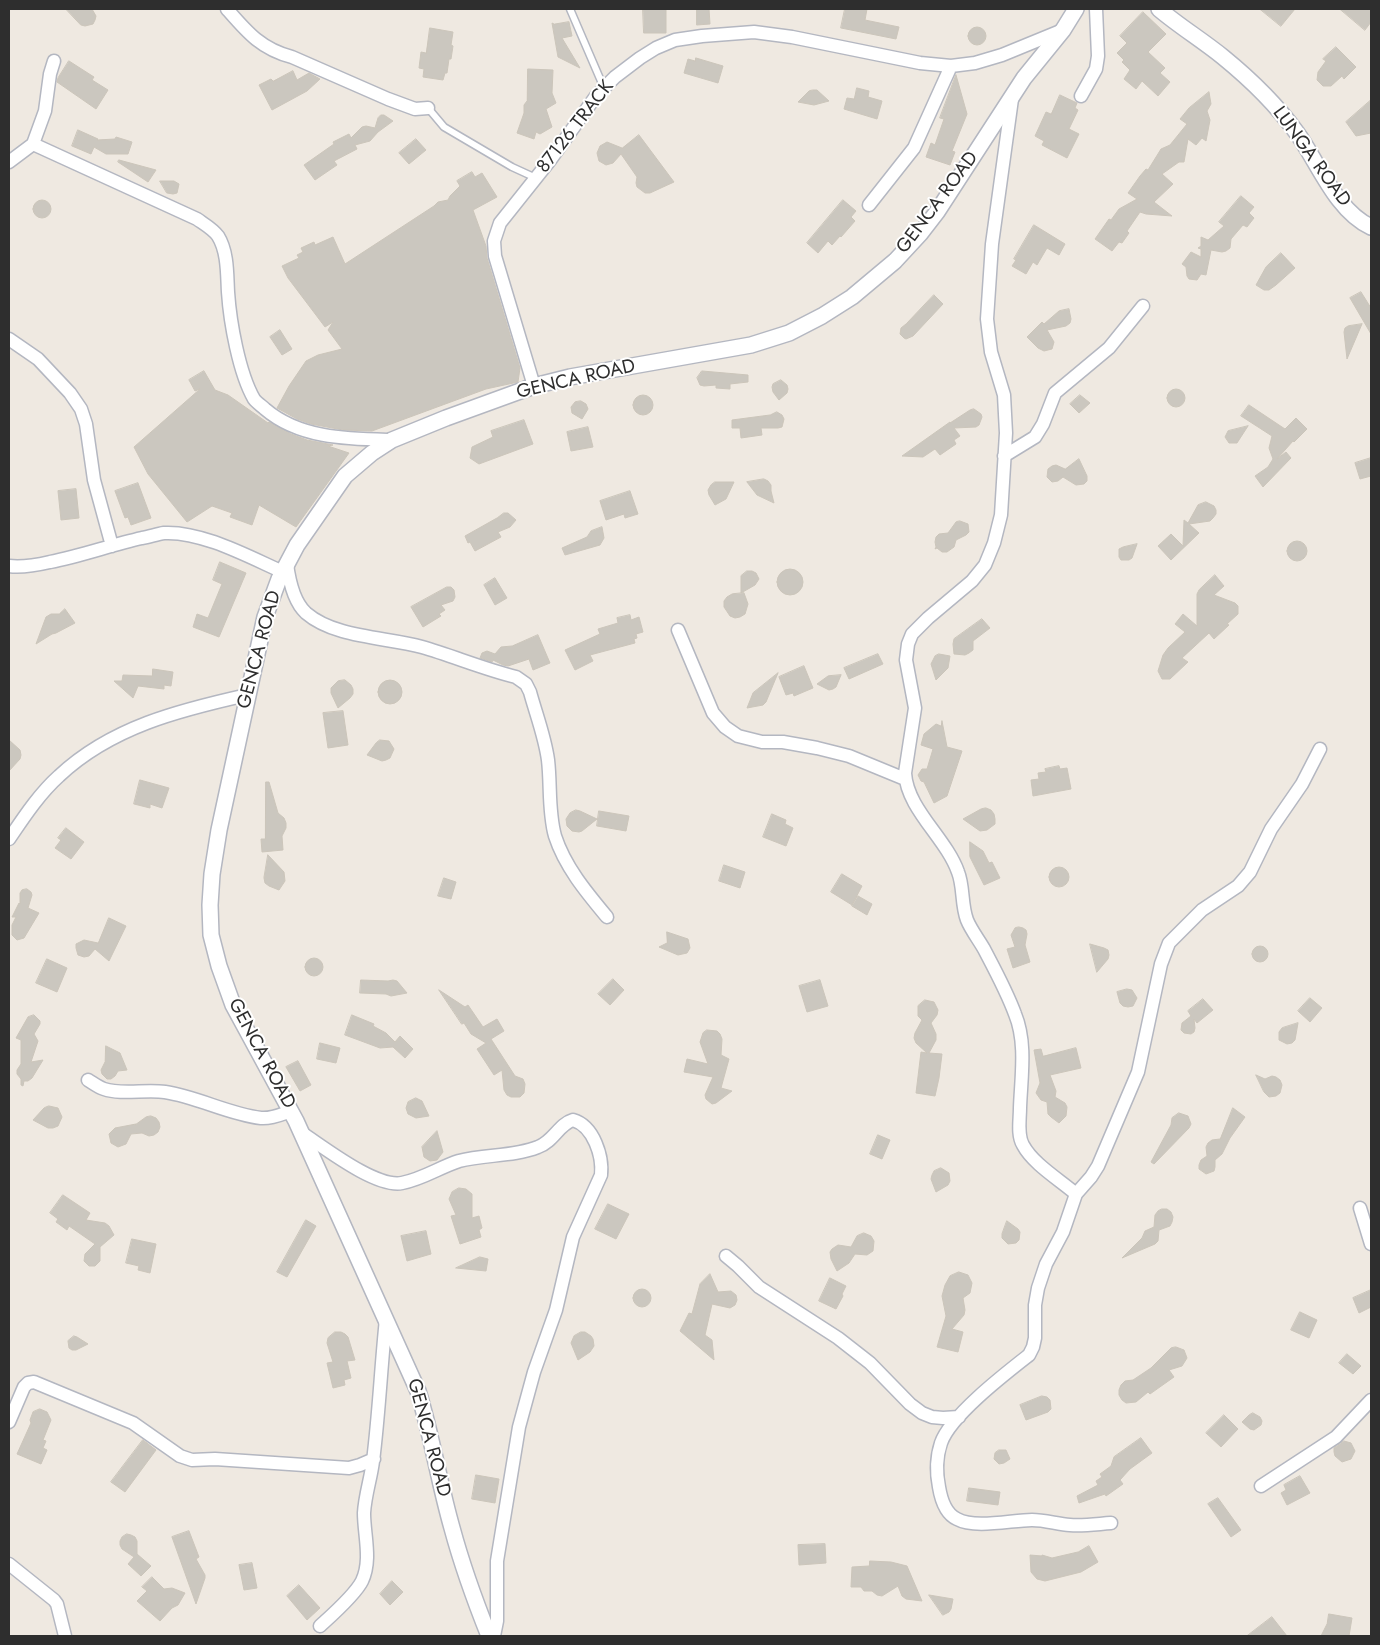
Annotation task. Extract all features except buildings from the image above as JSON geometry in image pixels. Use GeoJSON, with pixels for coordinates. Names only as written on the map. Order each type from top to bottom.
{"type":"FeatureCollection","features":[{"type":"Feature","properties":{"kind":"street"},"geometry":{"type":"LineString","coordinates":[[227,9],[252,36],[276,53],[292,57],[388,99],[416,109],[428,108]]}},
{"type":"Feature","properties":{"kind":"street","name":"GENCA ROAD"},"geometry":{"type":"LineString","coordinates":[[489,1636],[466,1576],[451,1527],[421,1400],[302,1133],[233,1005],[219,966],[211,935],[212,874],[219,830],[265,617],[285,568],[297,545],[344,476],[357,464],[392,440],[534,386],[570,377],[698,356],[751,345],[788,333],[822,316],[852,297],[895,260],[920,234],[937,212],[1024,78],[1063,30],[1076,9]]}},
{"type":"Feature","properties":{"kind":"street"},"geometry":{"type":"LineString","coordinates":[[1081,96],[1096,69],[1098,56],[1096,9]]}},
{"type":"Feature","properties":{"kind":"street","name":"LUNGA ROAD"},"geometry":{"type":"LineString","coordinates":[[1159,9],[1223,57],[1266,96],[1297,133],[1332,191],[1351,212],[1371,227]]}},
{"type":"Feature","properties":{"kind":"street","name":"87126 TRACK"},"geometry":{"type":"LineString","coordinates":[[534,386],[496,256],[494,241],[500,223],[552,159],[596,96],[615,77],[640,58],[656,48],[675,40],[754,32],[792,37],[920,62],[951,66],[975,63],[1002,55],[1063,30]]}},
{"type":"Feature","properties":{"kind":"street"},"geometry":{"type":"LineString","coordinates":[[9,162],[33,144],[43,117],[54,61]]}},
{"type":"Feature","properties":{"kind":"street"},"geometry":{"type":"LineString","coordinates":[[869,206],[914,148],[951,66]]}},
{"type":"Feature","properties":{"kind":"street"},"geometry":{"type":"LineString","coordinates":[[1012,99],[992,244],[987,320],[992,352],[1004,395],[1006,433],[1000,515],[994,543],[984,565],[972,581],[912,634],[908,644],[906,660],[914,708],[905,772],[913,800],[945,846],[959,873],[967,920],[999,978],[1017,1018],[1021,1038],[1022,1066],[1019,1129],[1022,1144],[1044,1168],[1076,1194]]}},
{"type":"Feature","properties":{"kind":"street"},"geometry":{"type":"LineString","coordinates":[[33,144],[197,219],[218,236],[226,262],[229,305],[239,360],[255,400],[273,416],[312,433],[350,439],[392,440]]}},
{"type":"Feature","properties":{"kind":"street"},"geometry":{"type":"LineString","coordinates":[[1004,456],[1035,437],[1043,424],[1055,393],[1109,348],[1143,306]]}},
{"type":"Feature","properties":{"kind":"street"},"geometry":{"type":"LineString","coordinates":[[9,339],[38,359],[81,409],[86,424],[94,480],[112,546]]}},
{"type":"Feature","properties":{"kind":"street"},"geometry":{"type":"LineString","coordinates":[[9,566],[36,565],[70,558],[164,533],[191,536],[285,568],[299,603],[305,612],[319,622],[339,630],[421,647],[516,677],[526,684],[530,692],[548,758],[551,816],[555,837],[580,885],[607,917]]}},
{"type":"Feature","properties":{"kind":"street"},"geometry":{"type":"LineString","coordinates":[[678,630],[713,713],[725,727],[738,736],[762,742],[783,742],[817,748],[849,756],[906,779]]}},
{"type":"Feature","properties":{"kind":"street"},"geometry":{"type":"LineString","coordinates":[[9,839],[30,807],[59,776],[95,748],[142,724],[183,710],[247,695]]}},
{"type":"Feature","properties":{"kind":"street"},"geometry":{"type":"LineString","coordinates":[[1111,1523],[1084,1526],[1034,1520],[985,1524],[958,1520],[950,1514],[944,1503],[936,1471],[942,1441],[967,1408],[1029,1354],[1033,1347],[1035,1338],[1035,1305],[1038,1288],[1046,1264],[1065,1227],[1076,1194],[1098,1166],[1132,1088],[1138,1072],[1162,964],[1169,943],[1202,910],[1238,886],[1250,872],[1271,829],[1302,784],[1320,749]]}},
{"type":"Feature","properties":{"kind":"street"},"geometry":{"type":"LineString","coordinates":[[88,1080],[104,1090],[113,1092],[149,1090],[166,1092],[262,1118],[291,1111]]}},
{"type":"Feature","properties":{"kind":"street"},"geometry":{"type":"LineString","coordinates":[[302,1133],[365,1174],[390,1184],[400,1184],[415,1180],[458,1161],[517,1153],[539,1147],[552,1139],[568,1121],[574,1120],[586,1127],[600,1156],[601,1176],[571,1242],[554,1316],[534,1372],[519,1427],[497,1561],[497,1621],[494,1636]]}},
{"type":"Feature","properties":{"kind":"street"},"geometry":{"type":"LineString","coordinates":[[1360,1208],[1371,1244]]}},
{"type":"Feature","properties":{"kind":"street"},"geometry":{"type":"LineString","coordinates":[[726,1256],[759,1287],[838,1338],[870,1363],[910,1404],[922,1413],[932,1417],[959,1417]]}},
{"type":"Feature","properties":{"kind":"street"},"geometry":{"type":"LineString","coordinates":[[320,1626],[362,1582],[364,1574],[366,1538],[364,1514],[366,1492],[374,1459],[386,1320]]}},
{"type":"Feature","properties":{"kind":"street"},"geometry":{"type":"LineString","coordinates":[[9,1422],[24,1387],[28,1383],[34,1382],[133,1423],[180,1456],[192,1460],[223,1460],[349,1468],[374,1459]]}},
{"type":"Feature","properties":{"kind":"street"},"geometry":{"type":"LineString","coordinates":[[1261,1486],[1336,1437],[1371,1400]]}},
{"type":"Feature","properties":{"kind":"street"},"geometry":{"type":"LineString","coordinates":[[9,1564],[51,1597],[57,1604],[65,1636]]}},
{"type":"Feature","properties":{"kind":"lane"},"geometry":{"type":"LineString","coordinates":[[570,9],[604,88]]}},
{"type":"Feature","properties":{"kind":"lane"},"geometry":{"type":"LineString","coordinates":[[428,108],[444,127],[512,167],[536,178]]}}]}
